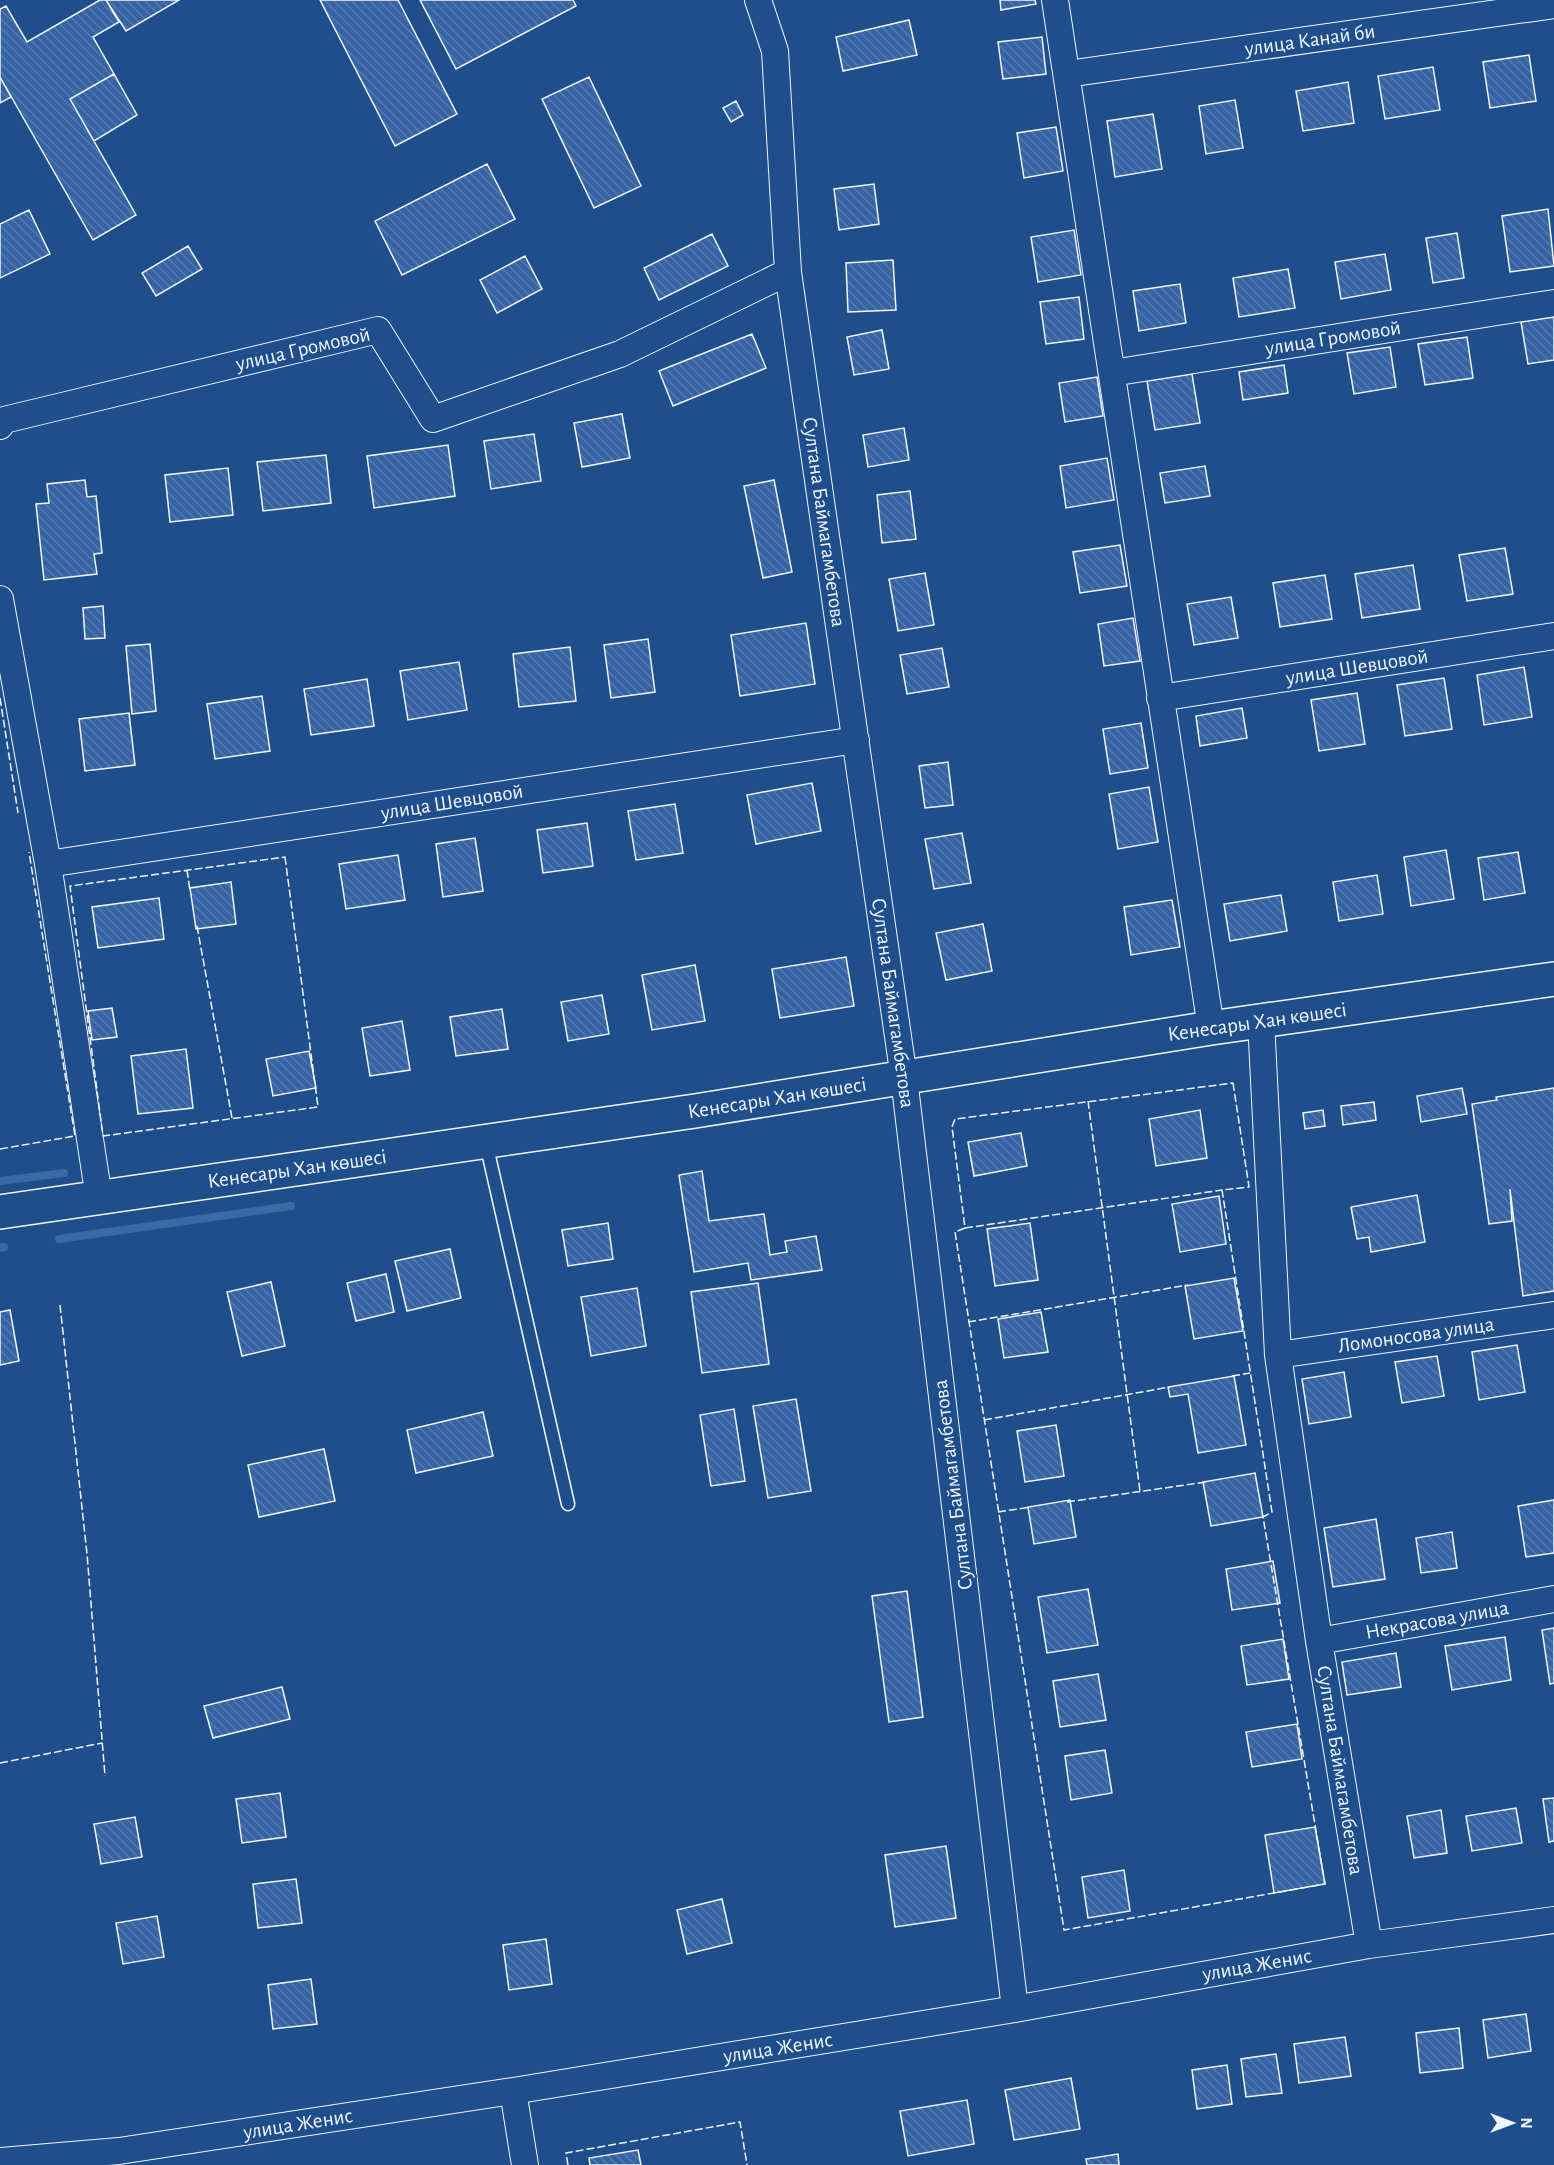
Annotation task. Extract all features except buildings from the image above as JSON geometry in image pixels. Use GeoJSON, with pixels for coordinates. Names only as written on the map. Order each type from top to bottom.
{"type":"FeatureCollection","features":[{"type":"Feature","properties":{"kind":"main road","name":"Кенесары Хан көшесі"},"geometry":{"type":"LineString","coordinates":[[0,1212],[486,1142],[1211,1028],[1554,979]]}},
{"type":"Feature","properties":{"kind":"street","name":"Султана Баймагамбетова"},"geometry":{"type":"LineString","coordinates":[[758,0],[775,51],[788,272],[904,1078],[1015,2009]]}},
{"type":"Feature","properties":{"kind":"street"},"geometry":{"type":"LineString","coordinates":[[1055,0],[1211,1028]]}},
{"type":"Feature","properties":{"kind":"street","name":"улица Канай би"},"geometry":{"type":"LineString","coordinates":[[1066,74],[1554,5]]}},
{"type":"Feature","properties":{"kind":"street","name":"улица Громовой"},"geometry":{"type":"LineString","coordinates":[[0,426],[4,420],[378,330],[433,419],[620,354],[788,272]]}},
{"type":"Feature","properties":{"kind":"street","name":"улица Громовой"},"geometry":{"type":"LineString","coordinates":[[1112,374],[1554,303]]}},
{"type":"Feature","properties":{"kind":"street"},"geometry":{"type":"LineString","coordinates":[[0,599],[48,864],[99,1198]]}},
{"type":"Feature","properties":{"kind":"street","name":"улица Шевцовой"},"geometry":{"type":"LineString","coordinates":[[1160,698],[1554,636]]}},
{"type":"Feature","properties":{"kind":"street","name":"улица Шевцовой"},"geometry":{"type":"LineString","coordinates":[[48,864],[856,740]]}},
{"type":"Feature","properties":{"kind":"street","name":"Султана Баймагамбетова"},"geometry":{"type":"LineString","coordinates":[[1261,1021],[1278,1355],[1319,1641],[1369,1945]]}},
{"type":"Feature","properties":{"kind":"street","name":"Ломоносова улица"},"geometry":{"type":"LineString","coordinates":[[1278,1355],[1554,1315]]}},
{"type":"Feature","properties":{"kind":"street","name":"Некрасова улица"},"geometry":{"type":"LineString","coordinates":[[1319,1641],[1554,1599]]}},
{"type":"Feature","properties":{"kind":"street","name":"улица Женис"},"geometry":{"type":"LineString","coordinates":[[0,2161],[120,2158],[1015,2009],[1369,1945],[1554,1920]]}},
{"type":"Feature","properties":{"kind":"street"},"geometry":{"type":"LineString","coordinates":[[513,2091],[525,2165]]}},
{"type":"Feature","properties":{"kind":"lane"},"geometry":{"type":"LineString","coordinates":[[486,1142],[568,1504]]}},
{"type":"Feature","properties":{"kind":"waterway"},"geometry":{"type":"LineString","coordinates":[[0,1181],[64,1173]]}},
{"type":"Feature","properties":{"kind":"waterway"},"geometry":{"type":"LineString","coordinates":[[59,1239],[291,1206]]}},
{"type":"Feature","properties":{"kind":"waterway"},"geometry":{"type":"LineString","coordinates":[[0,1248],[4,1247]]}},
{"type":"Feature","properties":{"kind":"fence"},"geometry":{"type":"LineString","coordinates":[[0,698],[18,813]]}},
{"type":"Feature","properties":{"kind":"fence"},"geometry":{"type":"LineString","coordinates":[[0,1149],[75,1136],[29,852]]}},
{"type":"Feature","properties":{"kind":"fence"},"geometry":{"type":"LineString","coordinates":[[285,857],[318,1107],[103,1136],[70,886],[285,857]]}},
{"type":"Feature","properties":{"kind":"fence"},"geometry":{"type":"LineString","coordinates":[[187,870],[190,891]]}},
{"type":"Feature","properties":{"kind":"fence"},"geometry":{"type":"LineString","coordinates":[[197,926],[232,1118]]}},
{"type":"Feature","properties":{"kind":"fence"},"geometry":{"type":"LineString","coordinates":[[1233,1083],[1249,1187],[1222,1190],[1272,1512],[1263,1517],[1325,1884],[1064,1930],[955,1232],[965,1228],[952,1127],[955,1119],[1233,1083]]}},
{"type":"Feature","properties":{"kind":"fence"},"geometry":{"type":"LineString","coordinates":[[1088,1101],[1140,1491]]}},
{"type":"Feature","properties":{"kind":"fence"},"geometry":{"type":"LineString","coordinates":[[965,1228],[1222,1190]]}},
{"type":"Feature","properties":{"kind":"fence"},"geometry":{"type":"LineString","coordinates":[[968,1322],[1188,1285]]}},
{"type":"Feature","properties":{"kind":"fence"},"geometry":{"type":"LineString","coordinates":[[60,1305],[87,1554],[105,1776]]}},
{"type":"Feature","properties":{"kind":"fence"},"geometry":{"type":"LineString","coordinates":[[1232,1376],[1250,1373]]}},
{"type":"Feature","properties":{"kind":"fence"},"geometry":{"type":"LineString","coordinates":[[984,1420],[1170,1387]]}},
{"type":"Feature","properties":{"kind":"fence"},"geometry":{"type":"LineString","coordinates":[[1067,1502],[1206,1482]]}},
{"type":"Feature","properties":{"kind":"fence"},"geometry":{"type":"LineString","coordinates":[[998,1512],[1031,1507]]}},
{"type":"Feature","properties":{"kind":"fence"},"geometry":{"type":"LineString","coordinates":[[0,1763],[102,1743]]}},
{"type":"Feature","properties":{"kind":"fence"},"geometry":{"type":"LineString","coordinates":[[568,2165],[566,2153],[740,2122],[747,2165]]}}]}
